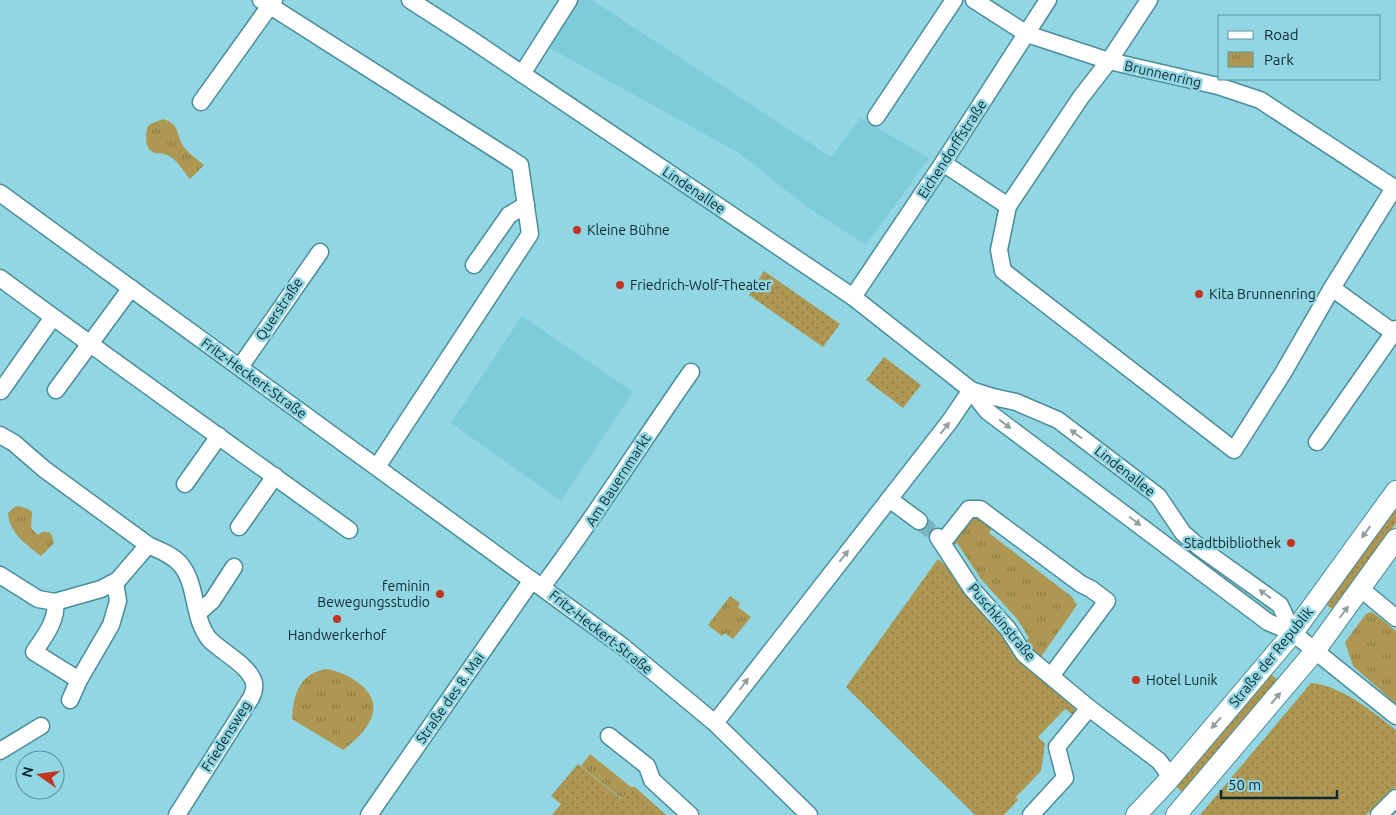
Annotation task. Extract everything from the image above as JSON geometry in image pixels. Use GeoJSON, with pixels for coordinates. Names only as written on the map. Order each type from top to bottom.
{"type":"FeatureCollection","features":[{"type":"Feature","properties":{"kind":"street","name":"Lindenallee"},"geometry":{"type":"LineString","coordinates":[[410,0],[853,297],[970,390],[987,411],[1268,622],[1293,633],[1396,716]]}},
{"type":"Feature","properties":{"kind":"street"},"geometry":{"type":"LineString","coordinates":[[522,74],[569,0]]}},
{"type":"Feature","properties":{"kind":"street"},"geometry":{"type":"LineString","coordinates":[[876,117],[954,0]]}},
{"type":"Feature","properties":{"kind":"street","name":"Brunnenring"},"geometry":{"type":"LineString","coordinates":[[974,0],[1027,34],[1109,61],[1218,86],[1260,100],[1395,188],[1234,450],[1003,271],[999,250],[1008,206]]}},
{"type":"Feature","properties":{"kind":"street","name":"Eichendorffstraße"},"geometry":{"type":"LineString","coordinates":[[853,297],[943,163],[1048,0]]}},
{"type":"Feature","properties":{"kind":"street"},"geometry":{"type":"LineString","coordinates":[[943,163],[1008,206],[1149,0]]}},
{"type":"Feature","properties":{"kind":"street"},"geometry":{"type":"LineString","coordinates":[[201,102],[268,2],[520,165],[530,234],[377,467]]}},
{"type":"Feature","properties":{"kind":"street","name":"Fritz-Heckert-Straße"},"geometry":{"type":"LineString","coordinates":[[0,193],[622,646],[715,723],[807,814]]}},
{"type":"Feature","properties":{"kind":"street"},"geometry":{"type":"LineString","coordinates":[[474,265],[508,215],[526,204]]}},
{"type":"Feature","properties":{"kind":"street","name":"Querstraße"},"geometry":{"type":"LineString","coordinates":[[240,367],[320,252]]}},
{"type":"Feature","properties":{"kind":"street"},"geometry":{"type":"LineString","coordinates":[[0,278],[89,345],[276,476],[349,530]]}},
{"type":"Feature","properties":{"kind":"street"},"geometry":{"type":"LineString","coordinates":[[56,390],[131,288]]}},
{"type":"Feature","properties":{"kind":"street"},"geometry":{"type":"LineString","coordinates":[[1317,442],[1395,331],[1332,288]]}},
{"type":"Feature","properties":{"kind":"street"},"geometry":{"type":"LineString","coordinates":[[1,391],[53,317]]}},
{"type":"Feature","properties":{"kind":"street","name":"Am Bauernmarkt"},"geometry":{"type":"LineString","coordinates":[[537,584],[584,532],[634,453],[691,372]]}},
{"type":"Feature","properties":{"kind":"street","name":"Lindenallee"},"geometry":{"type":"LineString","coordinates":[[970,390],[1016,402],[1058,420],[1158,496],[1183,533],[1199,547],[1280,605],[1293,633]]}},
{"type":"Feature","properties":{"kind":"street"},"geometry":{"type":"LineString","coordinates":[[715,723],[950,421],[970,390]]}},
{"type":"Feature","properties":{"kind":"street","name":"Friedensweg"},"geometry":{"type":"LineString","coordinates":[[0,435],[14,443],[44,469],[148,545],[167,554],[180,564],[188,576],[205,632],[211,640],[251,677],[254,685],[251,698],[176,815]]}},
{"type":"Feature","properties":{"kind":"street"},"geometry":{"type":"LineString","coordinates":[[185,484],[219,436]]}},
{"type":"Feature","properties":{"kind":"street"},"geometry":{"type":"LineString","coordinates":[[239,527],[276,476]]}},
{"type":"Feature","properties":{"kind":"street","name":"Straße der Republik"},"geometry":{"type":"LineString","coordinates":[[1136,815],[1171,777],[1293,633],[1396,491]]}},
{"type":"Feature","properties":{"kind":"street"},"geometry":{"type":"LineString","coordinates":[[890,499],[919,521]]}},
{"type":"Feature","properties":{"kind":"street","name":"Puschkinstraße"},"geometry":{"type":"LineString","coordinates":[[1051,676],[1107,601],[980,509],[969,509],[940,540],[972,589],[1008,629],[1024,654],[1089,708],[1159,761],[1171,777]]}},
{"type":"Feature","properties":{"kind":"street","name":"Straße der Republik"},"geometry":{"type":"LineString","coordinates":[[1176,815],[1315,651],[1396,540]]}},
{"type":"Feature","properties":{"kind":"street"},"geometry":{"type":"LineString","coordinates":[[0,575],[38,599],[55,602],[101,589],[115,582],[148,545]]}},
{"type":"Feature","properties":{"kind":"street"},"geometry":{"type":"LineString","coordinates":[[198,614],[212,601],[234,567]]}},
{"type":"Feature","properties":{"kind":"street"},"geometry":{"type":"LineString","coordinates":[[70,700],[79,680],[111,625],[118,600],[115,582]]}},
{"type":"Feature","properties":{"kind":"street","name":"Straße des 8. Mai"},"geometry":{"type":"LineString","coordinates":[[369,815],[537,584]]}},
{"type":"Feature","properties":{"kind":"street"},"geometry":{"type":"LineString","coordinates":[[1361,589],[1396,618]]}},
{"type":"Feature","properties":{"kind":"street"},"geometry":{"type":"LineString","coordinates":[[55,602],[56,608],[51,626],[34,652],[79,680]]}},
{"type":"Feature","properties":{"kind":"street"},"geometry":{"type":"LineString","coordinates":[[1030,815],[1065,778],[1056,747],[1089,708]]}},
{"type":"Feature","properties":{"kind":"street"},"geometry":{"type":"LineString","coordinates":[[0,751],[40,726]]}},
{"type":"Feature","properties":{"kind":"street"},"geometry":{"type":"LineString","coordinates":[[610,736],[647,766],[652,780],[690,815]]}},
{"type":"Feature","properties":{"kind":"street"},"geometry":{"type":"LineString","coordinates":[[1379,815],[1396,798]]}},
{"type":"Feature","properties":{"kind":"shaded area"},"geometry":{"type":"Polygon","coordinates":[[[577,0],[592,0],[831,157],[860,118],[929,158],[866,245],[807,207],[739,153],[546,46],[577,0]]]}},
{"type":"Feature","properties":{"kind":"shaded area"},"geometry":{"type":"Polygon","coordinates":[[[522,316],[633,392],[561,501],[451,423],[522,316]]]}},
{"type":"Feature","properties":{"kind":"green space"},"geometry":{"type":"Polygon","coordinates":[[[163,119],[172,123],[184,147],[204,165],[190,179],[174,159],[166,154],[155,153],[147,146],[147,128],[150,124],[163,119]]]}},
{"type":"Feature","properties":{"kind":"green space"},"geometry":{"type":"Polygon","coordinates":[[[764,271],[840,324],[823,347],[749,295],[764,271]]]}},
{"type":"Feature","properties":{"kind":"green space"},"geometry":{"type":"Polygon","coordinates":[[[884,357],[921,385],[903,408],[866,380],[884,357]]]}},
{"type":"Feature","properties":{"kind":"green space"},"geometry":{"type":"Polygon","coordinates":[[[1396,501],[1396,523],[1335,611],[1324,603],[1396,501]]]}},
{"type":"Feature","properties":{"kind":"green space"},"geometry":{"type":"Polygon","coordinates":[[[18,506],[32,512],[31,528],[38,535],[42,532],[49,532],[52,536],[54,543],[41,556],[20,538],[12,527],[8,513],[18,506]]]}},
{"type":"Feature","properties":{"kind":"green space"},"geometry":{"type":"Polygon","coordinates":[[[969,509],[997,521],[989,533],[1072,597],[1077,605],[1036,664],[1019,646],[1029,638],[1017,619],[981,579],[957,543],[946,549],[969,509]]]}},
{"type":"Feature","properties":{"kind":"green space"},"geometry":{"type":"Polygon","coordinates":[[[938,559],[972,589],[1076,705],[1073,715],[1065,709],[1038,737],[1045,744],[1041,771],[1016,797],[1018,800],[1004,815],[975,815],[846,687],[938,559]]]}},
{"type":"Feature","properties":{"kind":"green space"},"geometry":{"type":"Polygon","coordinates":[[[730,596],[740,603],[738,607],[751,617],[733,639],[725,633],[722,636],[708,625],[730,596]]]}},
{"type":"Feature","properties":{"kind":"green space"},"geometry":{"type":"Polygon","coordinates":[[[1371,612],[1396,631],[1396,704],[1353,666],[1345,642],[1366,614],[1371,612]]]}},
{"type":"Feature","properties":{"kind":"green space"},"geometry":{"type":"Polygon","coordinates":[[[328,669],[337,671],[356,681],[368,693],[373,702],[371,720],[366,728],[343,750],[292,719],[294,701],[300,686],[311,675],[328,669]]]}},
{"type":"Feature","properties":{"kind":"green space"},"geometry":{"type":"Polygon","coordinates":[[[1269,673],[1279,681],[1184,794],[1175,785],[1269,673]]]}},
{"type":"Feature","properties":{"kind":"green space"},"geometry":{"type":"Polygon","coordinates":[[[1311,683],[1334,689],[1356,700],[1396,730],[1396,787],[1366,815],[1200,815],[1311,683]]]}},
{"type":"Feature","properties":{"kind":"green space"},"geometry":{"type":"Polygon","coordinates":[[[590,754],[631,787],[622,799],[581,766],[590,754]]]}},
{"type":"Feature","properties":{"kind":"green space"},"geometry":{"type":"Polygon","coordinates":[[[578,764],[621,799],[631,787],[635,787],[666,815],[552,815],[561,804],[551,796],[578,764]]]}},
{"type":"Feature","properties":{"kind":"tunnel"},"geometry":{"type":"LineString","coordinates":[[919,521],[938,537]]}},
{"type":"Feature","properties":{"kind":"place","name":"Kleine Bühne"},"geometry":{"type":"Point","coordinates":[577,230]}},
{"type":"Feature","properties":{"kind":"place","name":"Friedrich-Wolf-Theater"},"geometry":{"type":"Point","coordinates":[620,285]}},
{"type":"Feature","properties":{"kind":"place","name":"Kita Brunnenring"},"geometry":{"type":"Point","coordinates":[1199,294]}},
{"type":"Feature","properties":{"kind":"place","name":"Stadtbibliothek"},"geometry":{"type":"Point","coordinates":[1291,543]}},
{"type":"Feature","properties":{"kind":"place","name":"feminin Bewegungsstudio"},"geometry":{"type":"Point","coordinates":[440,594]}},
{"type":"Feature","properties":{"kind":"place","name":"Handwerkerhof"},"geometry":{"type":"Point","coordinates":[337,619]}},
{"type":"Feature","properties":{"kind":"place","name":"Hotel Lunik"},"geometry":{"type":"Point","coordinates":[1136,680]}}]}
